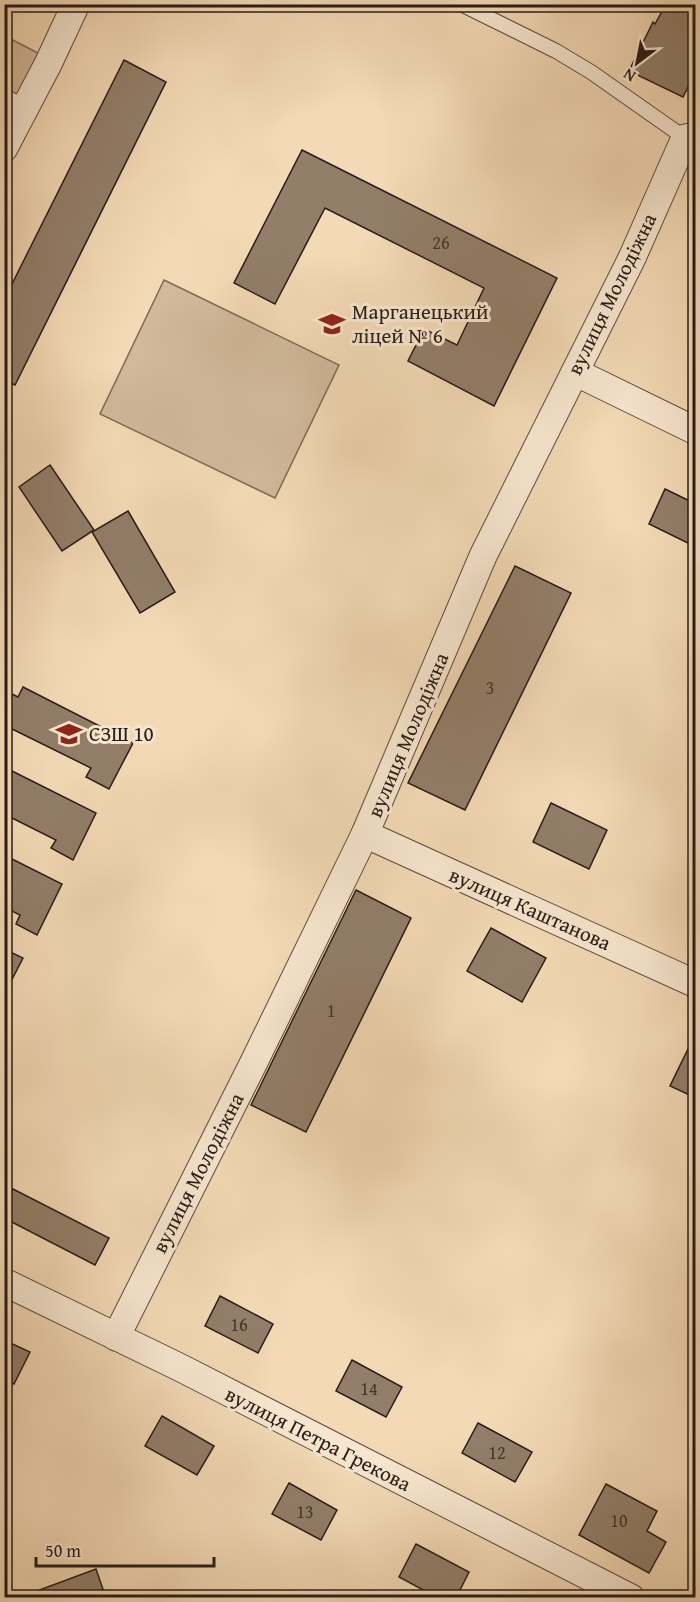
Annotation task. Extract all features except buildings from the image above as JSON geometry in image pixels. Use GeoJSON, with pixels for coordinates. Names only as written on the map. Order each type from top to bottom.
{"type":"FeatureCollection","features":[{"type":"Feature","properties":{"kind":"street"},"geometry":{"type":"LineString","coordinates":[[4,148],[15,101],[76,4]]}},
{"type":"Feature","properties":{"kind":"street","name":"вулиця Молодіжна"},"geometry":{"type":"LineString","coordinates":[[116,1337],[365,834],[483,556],[690,137]]}},
{"type":"Feature","properties":{"kind":"street"},"geometry":{"type":"LineString","coordinates":[[575,372],[696,431]]}},
{"type":"Feature","properties":{"kind":"street","name":"вулиця Каштанова"},"geometry":{"type":"LineString","coordinates":[[365,834],[696,984]]}},
{"type":"Feature","properties":{"kind":"street","name":"вулиця Петра Грекова"},"geometry":{"type":"LineString","coordinates":[[4,1282],[181,1368],[631,1598]]}},
{"type":"Feature","properties":{"kind":"lane"},"geometry":{"type":"LineString","coordinates":[[461,4],[556,51],[690,137]]}},
{"type":"Feature","properties":{"kind":"shaded area"},"geometry":{"type":"Polygon","coordinates":[[[5,36],[40,54],[5,125],[5,36]]]}},
{"type":"Feature","properties":{"kind":"shaded area"},"geometry":{"type":"Polygon","coordinates":[[[164,280],[339,365],[275,498],[100,414],[164,280]]]}},
{"type":"Feature","properties":{"kind":"place","name":"Марганецький ліцей № 6"},"geometry":{"type":"Point","coordinates":[332,324]}},
{"type":"Feature","properties":{"kind":"place","name":"СЗШ 10"},"geometry":{"type":"Point","coordinates":[69,734]}}]}
